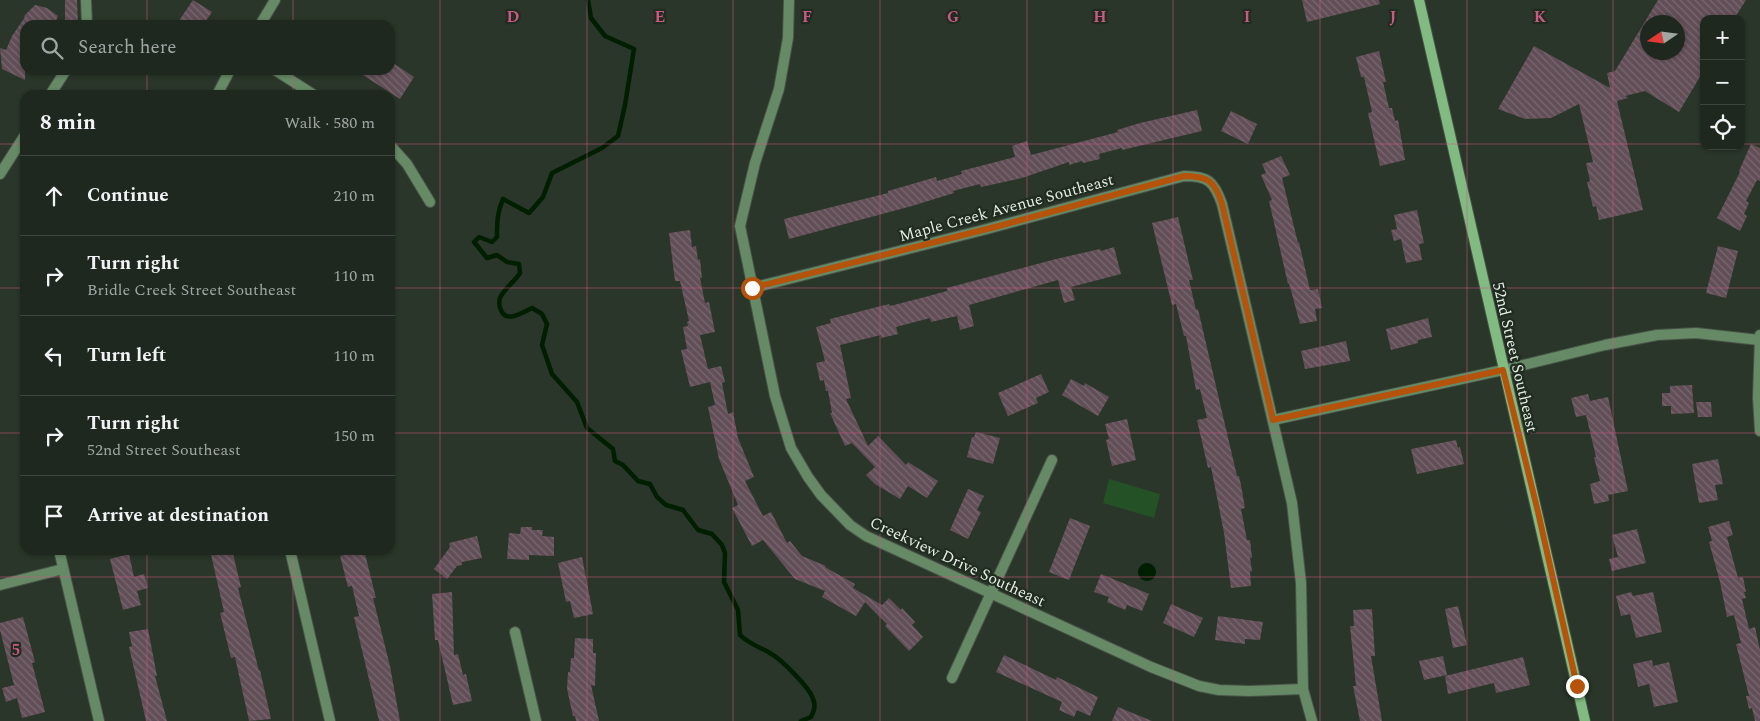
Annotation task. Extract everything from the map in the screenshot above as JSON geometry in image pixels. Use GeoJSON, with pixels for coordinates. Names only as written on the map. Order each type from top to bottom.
{"type":"FeatureCollection","features":[{"type":"Feature","properties":{"kind":"main road","name":"52nd Street Southeast"},"geometry":{"type":"LineString","coordinates":[[1419,0],[1585,721]]}},
{"type":"Feature","properties":{"kind":"street"},"geometry":{"type":"LineString","coordinates":[[86,0],[87,20]]}},
{"type":"Feature","properties":{"kind":"street"},"geometry":{"type":"LineString","coordinates":[[263,20],[275,0]]}},
{"type":"Feature","properties":{"kind":"street","name":"Creekview Drive Southeast"},"geometry":{"type":"LineString","coordinates":[[789,0],[788,38],[779,89],[755,164],[740,226],[775,396],[786,434],[800,463],[821,495],[850,525],[866,536],[1151,667],[1199,686],[1219,690],[1303,689]]}},
{"type":"Feature","properties":{"kind":"street"},"geometry":{"type":"LineString","coordinates":[[53,90],[63,75]]}},
{"type":"Feature","properties":{"kind":"street"},"geometry":{"type":"LineString","coordinates":[[220,90],[227,75]]}},
{"type":"Feature","properties":{"kind":"street"},"geometry":{"type":"LineString","coordinates":[[283,75],[306,90]]}},
{"type":"Feature","properties":{"kind":"street"},"geometry":{"type":"LineString","coordinates":[[0,174],[20,143]]}},
{"type":"Feature","properties":{"kind":"street"},"geometry":{"type":"LineString","coordinates":[[395,151],[407,164],[430,202]]}},
{"type":"Feature","properties":{"kind":"street","name":"Maple Creek Avenue Southeast"},"geometry":{"type":"LineString","coordinates":[[752,288],[995,227],[1184,176],[1198,176],[1212,183],[1222,204],[1273,420]]}},
{"type":"Feature","properties":{"kind":"street"},"geometry":{"type":"LineString","coordinates":[[1312,721],[1303,689],[1303,632],[1298,542],[1292,504],[1273,420],[1503,370],[1604,345],[1657,335],[1696,333],[1760,337],[1758,398],[1760,431]]}},
{"type":"Feature","properties":{"kind":"street"},"geometry":{"type":"LineString","coordinates":[[952,678],[1052,460]]}},
{"type":"Feature","properties":{"kind":"street"},"geometry":{"type":"LineString","coordinates":[[60,555],[99,721]]}},
{"type":"Feature","properties":{"kind":"street"},"geometry":{"type":"LineString","coordinates":[[291,555],[330,721]]}},
{"type":"Feature","properties":{"kind":"street"},"geometry":{"type":"LineString","coordinates":[[0,584],[63,569]]}},
{"type":"Feature","properties":{"kind":"street"},"geometry":{"type":"LineString","coordinates":[[515,632],[536,721]]}},
{"type":"Feature","properties":{"kind":"shaded area"},"geometry":{"type":"Polygon","coordinates":[[[1109,479],[1160,494],[1154,518],[1103,503],[1109,479]]]}},
{"type":"Feature","properties":{"kind":"shaded area"},"geometry":{"type":"Polygon","coordinates":[[[1147,563],[1153,566],[1156,572],[1153,578],[1147,581],[1141,578],[1138,572],[1141,566],[1147,563]]]}},
{"type":"Feature","properties":{"kind":"building"},"geometry":{"type":"Polygon","coordinates":[[[65,0],[77,0],[78,20],[65,20],[65,0]]]}},
{"type":"Feature","properties":{"kind":"building"},"geometry":{"type":"Polygon","coordinates":[[[193,0],[212,12],[206,20],[179,20],[193,0]]]}},
{"type":"Feature","properties":{"kind":"building"},"geometry":{"type":"Polygon","coordinates":[[[1302,0],[1379,0],[1380,4],[1307,22],[1302,0]]]}},
{"type":"Feature","properties":{"kind":"building"},"geometry":{"type":"Polygon","coordinates":[[[1658,0],[1746,0],[1737,15],[1700,15],[1700,77],[1679,112],[1645,91],[1625,96],[1628,98],[1617,101],[1643,210],[1599,220],[1596,206],[1593,207],[1587,182],[1590,181],[1586,163],[1593,162],[1579,104],[1551,118],[1525,119],[1498,109],[1534,46],[1610,88],[1607,73],[1615,71],[1640,30],[1640,60],[1685,60],[1685,15],[1649,15],[1658,0]]]}},
{"type":"Feature","properties":{"kind":"building"},"geometry":{"type":"Polygon","coordinates":[[[35,5],[47,8],[58,16],[56,20],[23,20],[24,16],[35,5]]]}},
{"type":"Feature","properties":{"kind":"building"},"geometry":{"type":"Polygon","coordinates":[[[20,24],[20,75],[25,75],[25,80],[2,69],[0,48],[6,50],[20,24]]]}},
{"type":"Feature","properties":{"kind":"building"},"geometry":{"type":"Polygon","coordinates":[[[1379,51],[1386,82],[1383,82],[1389,108],[1392,108],[1395,121],[1398,120],[1405,160],[1380,166],[1368,113],[1372,112],[1364,77],[1361,77],[1356,57],[1379,51]]]}},
{"type":"Feature","properties":{"kind":"building"},"geometry":{"type":"Polygon","coordinates":[[[395,64],[414,77],[400,99],[395,96],[395,90],[386,90],[363,75],[395,75],[395,64]]]}},
{"type":"Feature","properties":{"kind":"building"},"geometry":{"type":"Polygon","coordinates":[[[1197,110],[1202,131],[1099,154],[1100,159],[1069,165],[1069,162],[1022,178],[981,187],[980,184],[953,191],[954,193],[912,206],[789,239],[784,219],[888,193],[888,191],[936,177],[937,181],[962,174],[961,171],[1015,157],[1012,146],[1027,141],[1031,155],[1118,132],[1117,130],[1140,123],[1197,110]]]}},
{"type":"Feature","properties":{"kind":"building"},"geometry":{"type":"Polygon","coordinates":[[[1231,111],[1257,124],[1248,144],[1221,131],[1231,111]]]}},
{"type":"Feature","properties":{"kind":"building"},"geometry":{"type":"Polygon","coordinates":[[[1751,144],[1760,148],[1760,181],[1757,180],[1746,201],[1749,203],[1744,214],[1747,216],[1740,231],[1717,218],[1740,172],[1751,144]]]}},
{"type":"Feature","properties":{"kind":"building"},"geometry":{"type":"Polygon","coordinates":[[[1281,156],[1290,175],[1282,178],[1310,290],[1318,289],[1322,308],[1315,309],[1317,321],[1300,324],[1288,284],[1269,201],[1272,200],[1261,175],[1266,173],[1262,164],[1281,156]]]}},
{"type":"Feature","properties":{"kind":"building"},"geometry":{"type":"Polygon","coordinates":[[[1417,210],[1424,243],[1419,244],[1422,260],[1406,263],[1401,239],[1394,241],[1391,230],[1397,229],[1394,215],[1417,210]]]}},
{"type":"Feature","properties":{"kind":"building"},"geometry":{"type":"Polygon","coordinates":[[[1178,217],[1193,280],[1189,280],[1196,310],[1198,309],[1237,476],[1239,476],[1241,485],[1245,508],[1241,509],[1247,540],[1250,540],[1252,558],[1250,558],[1252,571],[1250,572],[1251,586],[1231,588],[1224,533],[1211,467],[1208,468],[1197,420],[1207,418],[1200,389],[1196,390],[1186,336],[1184,336],[1176,304],[1172,305],[1152,223],[1178,217]]]}},
{"type":"Feature","properties":{"kind":"building"},"geometry":{"type":"Polygon","coordinates":[[[690,230],[692,247],[696,246],[698,260],[700,259],[702,278],[700,278],[705,303],[709,302],[715,332],[700,335],[708,369],[721,366],[725,382],[722,383],[728,414],[733,412],[738,438],[754,477],[745,481],[763,516],[771,512],[787,543],[790,541],[802,556],[826,566],[855,584],[853,588],[882,605],[889,598],[901,610],[902,608],[915,622],[912,625],[923,637],[909,651],[885,626],[887,624],[865,602],[856,616],[822,597],[825,591],[795,579],[763,540],[752,546],[732,508],[738,505],[719,459],[708,407],[715,405],[710,382],[690,387],[681,350],[687,349],[683,327],[688,326],[687,322],[689,321],[680,281],[675,281],[669,233],[690,230]]]}},
{"type":"Feature","properties":{"kind":"building"},"geometry":{"type":"Polygon","coordinates":[[[1718,246],[1738,251],[1726,298],[1706,293],[1718,246]]]}},
{"type":"Feature","properties":{"kind":"building"},"geometry":{"type":"Polygon","coordinates":[[[1114,247],[1121,274],[1071,287],[1075,300],[1064,303],[1058,280],[969,305],[974,326],[960,330],[957,316],[931,322],[930,318],[896,327],[898,334],[881,338],[881,335],[840,345],[851,398],[846,399],[868,446],[878,436],[906,465],[908,462],[938,481],[927,498],[908,486],[900,499],[875,484],[866,475],[875,467],[852,443],[845,446],[830,413],[832,413],[828,391],[826,391],[824,380],[820,381],[816,363],[825,361],[816,327],[831,323],[830,319],[925,297],[947,291],[947,288],[1056,259],[1114,247]]]}},
{"type":"Feature","properties":{"kind":"building"},"geometry":{"type":"Polygon","coordinates":[[[1428,318],[1432,337],[1391,350],[1386,329],[1428,318]]]}},
{"type":"Feature","properties":{"kind":"building"},"geometry":{"type":"Polygon","coordinates":[[[1346,341],[1350,361],[1305,369],[1301,351],[1346,341]]]}},
{"type":"Feature","properties":{"kind":"building"},"geometry":{"type":"Polygon","coordinates":[[[1041,374],[1049,392],[1036,398],[1038,403],[1008,416],[998,393],[1041,374]]]}},
{"type":"Feature","properties":{"kind":"building"},"geometry":{"type":"Polygon","coordinates":[[[1071,379],[1084,386],[1085,383],[1109,397],[1098,416],[1062,395],[1071,379]]]}},
{"type":"Feature","properties":{"kind":"building"},"geometry":{"type":"Polygon","coordinates":[[[1692,385],[1694,413],[1671,414],[1671,406],[1662,406],[1662,393],[1670,393],[1670,386],[1692,385]]]}},
{"type":"Feature","properties":{"kind":"building"},"geometry":{"type":"Polygon","coordinates":[[[1588,394],[1590,401],[1608,397],[1628,491],[1608,495],[1609,501],[1594,504],[1590,484],[1600,481],[1594,457],[1596,457],[1586,415],[1576,417],[1571,398],[1588,394]]]}},
{"type":"Feature","properties":{"kind":"building"},"geometry":{"type":"Polygon","coordinates":[[[1696,402],[1711,402],[1712,417],[1698,417],[1696,402]]]}},
{"type":"Feature","properties":{"kind":"building"},"geometry":{"type":"Polygon","coordinates":[[[1127,419],[1136,460],[1112,466],[1106,440],[1109,439],[1105,424],[1127,419]]]}},
{"type":"Feature","properties":{"kind":"building"},"geometry":{"type":"Polygon","coordinates":[[[976,432],[1000,438],[993,464],[967,457],[972,437],[974,437],[976,432]]]}},
{"type":"Feature","properties":{"kind":"building"},"geometry":{"type":"Polygon","coordinates":[[[1456,440],[1458,448],[1460,447],[1464,464],[1417,474],[1411,449],[1456,440]]]}},
{"type":"Feature","properties":{"kind":"building"},"geometry":{"type":"Polygon","coordinates":[[[1718,459],[1723,484],[1715,485],[1718,500],[1699,503],[1692,464],[1718,459]]]}},
{"type":"Feature","properties":{"kind":"building"},"geometry":{"type":"Polygon","coordinates":[[[968,489],[984,496],[977,510],[981,512],[968,539],[950,530],[968,489]]]}},
{"type":"Feature","properties":{"kind":"building"},"geometry":{"type":"Polygon","coordinates":[[[1070,518],[1090,526],[1069,580],[1049,572],[1070,518]]]}},
{"type":"Feature","properties":{"kind":"building"},"geometry":{"type":"Polygon","coordinates":[[[1729,521],[1733,535],[1727,537],[1738,578],[1743,577],[1746,598],[1742,599],[1749,629],[1755,627],[1760,650],[1760,721],[1755,721],[1752,708],[1749,709],[1746,696],[1749,696],[1736,644],[1741,643],[1734,615],[1727,617],[1709,542],[1712,541],[1708,527],[1729,521]]]}},
{"type":"Feature","properties":{"kind":"building"},"geometry":{"type":"Polygon","coordinates":[[[521,527],[543,530],[542,536],[554,537],[554,556],[529,555],[529,560],[507,559],[509,533],[520,534],[521,527]]]}},
{"type":"Feature","properties":{"kind":"building"},"geometry":{"type":"Polygon","coordinates":[[[1637,529],[1646,563],[1612,571],[1609,559],[1618,557],[1612,535],[1637,529]]]}},
{"type":"Feature","properties":{"kind":"building"},"geometry":{"type":"Polygon","coordinates":[[[477,536],[482,558],[462,562],[462,565],[457,566],[447,579],[434,569],[450,547],[449,543],[477,536]]]}},
{"type":"Feature","properties":{"kind":"building"},"geometry":{"type":"Polygon","coordinates":[[[129,555],[134,577],[144,574],[148,588],[137,591],[141,605],[123,610],[110,559],[129,555]]]}},
{"type":"Feature","properties":{"kind":"building"},"geometry":{"type":"Polygon","coordinates":[[[211,555],[233,555],[241,587],[238,588],[271,719],[249,721],[235,657],[231,658],[220,613],[224,612],[211,555]]]}},
{"type":"Feature","properties":{"kind":"building"},"geometry":{"type":"Polygon","coordinates":[[[365,555],[376,598],[373,598],[390,666],[400,721],[379,721],[354,617],[359,616],[352,586],[348,587],[340,556],[365,555]]]}},
{"type":"Feature","properties":{"kind":"building"},"geometry":{"type":"Polygon","coordinates":[[[582,557],[593,614],[574,618],[570,601],[566,602],[558,563],[582,557]]]}},
{"type":"Feature","properties":{"kind":"building"},"geometry":{"type":"Polygon","coordinates":[[[1101,574],[1149,594],[1142,611],[1127,605],[1125,610],[1107,602],[1109,597],[1094,592],[1101,574]]]}},
{"type":"Feature","properties":{"kind":"building"},"geometry":{"type":"Polygon","coordinates":[[[452,592],[454,655],[458,654],[463,675],[466,674],[472,701],[453,705],[438,640],[435,640],[432,594],[452,592]]]}},
{"type":"Feature","properties":{"kind":"building"},"geometry":{"type":"Polygon","coordinates":[[[1631,592],[1633,596],[1653,592],[1662,632],[1636,638],[1630,614],[1621,616],[1616,596],[1631,592]]]}},
{"type":"Feature","properties":{"kind":"building"},"geometry":{"type":"Polygon","coordinates":[[[1171,604],[1203,618],[1194,637],[1163,623],[1171,604]]]}},
{"type":"Feature","properties":{"kind":"building"},"geometry":{"type":"Polygon","coordinates":[[[1458,606],[1467,645],[1453,648],[1445,609],[1458,606]]]}},
{"type":"Feature","properties":{"kind":"building"},"geometry":{"type":"Polygon","coordinates":[[[1372,609],[1375,656],[1371,656],[1382,721],[1360,721],[1353,686],[1356,686],[1350,626],[1354,626],[1353,610],[1372,609]]]}},
{"type":"Feature","properties":{"kind":"building"},"geometry":{"type":"Polygon","coordinates":[[[1218,616],[1263,622],[1260,640],[1245,639],[1245,644],[1215,640],[1218,616]]]}},
{"type":"Feature","properties":{"kind":"building"},"geometry":{"type":"Polygon","coordinates":[[[23,617],[35,662],[32,663],[45,712],[22,718],[17,698],[6,702],[2,688],[14,685],[0,630],[0,623],[23,617]]]}},
{"type":"Feature","properties":{"kind":"building"},"geometry":{"type":"Polygon","coordinates":[[[148,629],[157,676],[155,676],[167,721],[146,721],[129,647],[132,646],[129,632],[148,629]]]}},
{"type":"Feature","properties":{"kind":"building"},"geometry":{"type":"Polygon","coordinates":[[[575,638],[593,639],[593,653],[596,653],[595,686],[591,685],[599,721],[576,721],[575,716],[573,716],[567,689],[571,658],[574,658],[575,638]]]}},
{"type":"Feature","properties":{"kind":"building"},"geometry":{"type":"Polygon","coordinates":[[[1004,655],[1056,680],[1057,677],[1098,697],[1090,716],[1077,710],[1074,717],[1059,710],[1062,702],[996,672],[1004,655]]]}},
{"type":"Feature","properties":{"kind":"building"},"geometry":{"type":"Polygon","coordinates":[[[1443,656],[1447,675],[1424,680],[1419,661],[1443,656]]]}},
{"type":"Feature","properties":{"kind":"building"},"geometry":{"type":"Polygon","coordinates":[[[1523,657],[1530,685],[1496,693],[1494,683],[1448,694],[1445,676],[1523,657]]]}},
{"type":"Feature","properties":{"kind":"building"},"geometry":{"type":"Polygon","coordinates":[[[1652,660],[1653,666],[1669,662],[1678,702],[1654,707],[1649,684],[1638,687],[1633,664],[1652,660]]]}},
{"type":"Feature","properties":{"kind":"building"},"geometry":{"type":"Polygon","coordinates":[[[1118,707],[1152,721],[1112,721],[1118,707]]]}},
{"type":"Feature","properties":{"kind":"waterway"},"geometry":{"type":"LineString","coordinates":[[588,0],[591,18],[605,36],[634,49],[618,136],[602,148],[552,173],[543,197],[529,213],[503,199],[498,213],[497,237],[492,242],[479,237],[474,242],[487,258],[497,255],[507,262],[519,264],[520,273],[500,298],[500,309],[503,314],[511,317],[532,308],[542,314],[547,324],[542,345],[552,374],[577,402],[587,428],[613,449],[615,461],[623,465],[638,481],[650,484],[657,497],[666,505],[683,510],[698,530],[712,534],[722,545],[725,553],[724,582],[738,610],[740,635],[775,656],[807,688],[813,699],[814,708],[811,717],[801,721]]}},
{"type":"Feature","properties":{"kind":"route"},"geometry":{"type":"LineString","coordinates":[[752,288],[995,227],[1184,176],[1198,176],[1209,180],[1220,197],[1222,204],[1273,420],[1503,370],[1538,512],[1577,686]]}}]}
